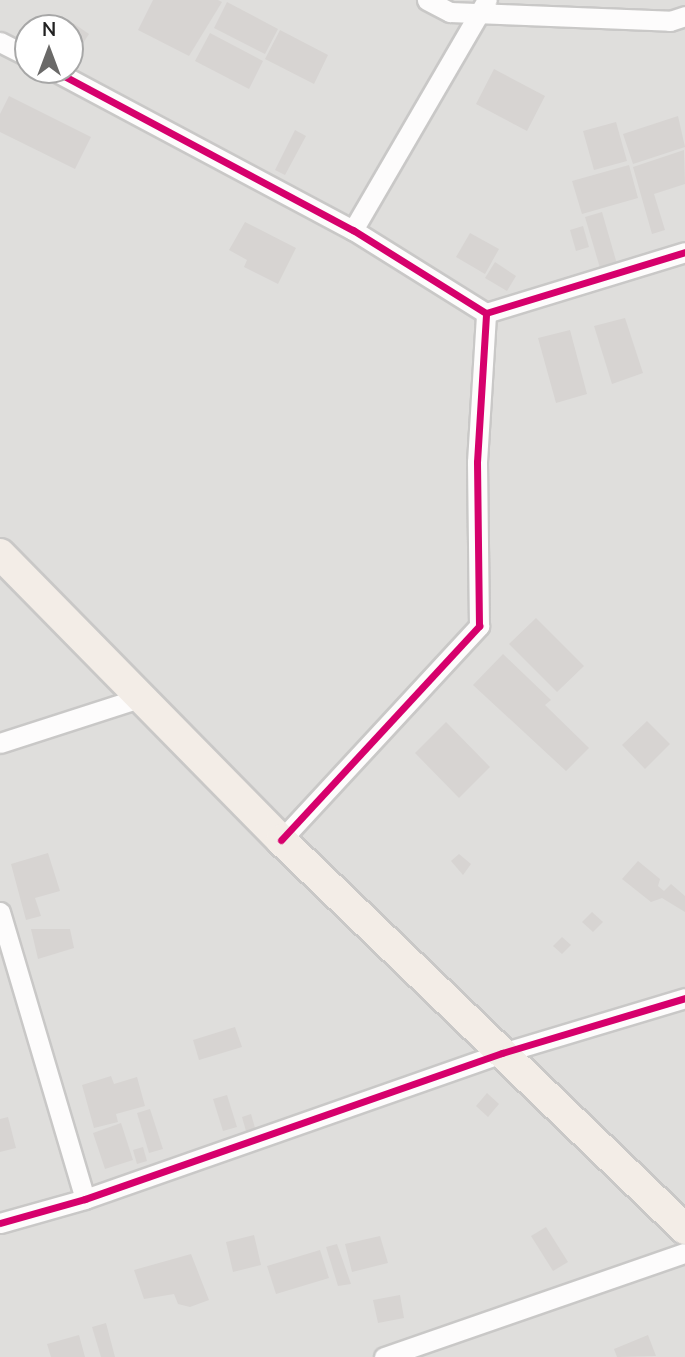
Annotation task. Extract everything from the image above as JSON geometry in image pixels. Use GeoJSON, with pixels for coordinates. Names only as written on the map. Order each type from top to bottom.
{"type":"FeatureCollection","features":[{"type":"Feature","properties":{"kind":"main road"},"geometry":{"type":"LineString","coordinates":[[0,554],[281,840],[685,1229]]}},
{"type":"Feature","properties":{"kind":"street"},"geometry":{"type":"LineString","coordinates":[[427,0],[450,12],[483,6],[670,21],[685,16]]}},
{"type":"Feature","properties":{"kind":"street"},"geometry":{"type":"LineString","coordinates":[[353,230],[483,6]]}},
{"type":"Feature","properties":{"kind":"street"},"geometry":{"type":"LineString","coordinates":[[79,84],[353,230],[486,313],[685,252]]}},
{"type":"Feature","properties":{"kind":"street"},"geometry":{"type":"LineString","coordinates":[[281,840],[479,626],[477,461],[486,313]]}},
{"type":"Feature","properties":{"kind":"street"},"geometry":{"type":"LineString","coordinates":[[0,743],[139,698]]}},
{"type":"Feature","properties":{"kind":"street"},"geometry":{"type":"LineString","coordinates":[[0,912],[85,1199]]}},
{"type":"Feature","properties":{"kind":"street"},"geometry":{"type":"LineString","coordinates":[[0,1223],[85,1199],[502,1053],[685,998]]}},
{"type":"Feature","properties":{"kind":"street"},"geometry":{"type":"LineString","coordinates":[[384,1357],[415,1352],[685,1253]]}},
{"type":"Feature","properties":{"kind":"shaded area"},"geometry":{"type":"Polygon","coordinates":[[[0,0],[685,0],[685,1357],[0,1357],[0,0]]]}},
{"type":"Feature","properties":{"kind":"building"},"geometry":{"type":"Polygon","coordinates":[[[153,0],[222,2],[189,56],[138,30],[153,0]]]}},
{"type":"Feature","properties":{"kind":"building"},"geometry":{"type":"Polygon","coordinates":[[[227,2],[278,29],[265,54],[214,28],[227,2]]]}},
{"type":"Feature","properties":{"kind":"building"},"geometry":{"type":"Polygon","coordinates":[[[280,30],[328,55],[314,84],[265,59],[280,30]]]}},
{"type":"Feature","properties":{"kind":"building"},"geometry":{"type":"Polygon","coordinates":[[[210,33],[263,61],[249,89],[195,61],[210,33]]]}},
{"type":"Feature","properties":{"kind":"building"},"geometry":{"type":"Polygon","coordinates":[[[494,69],[545,96],[527,131],[476,104],[494,69]]]}},
{"type":"Feature","properties":{"kind":"building"},"geometry":{"type":"Polygon","coordinates":[[[9,96],[91,137],[75,169],[0,132],[0,114],[9,96]]]}},
{"type":"Feature","properties":{"kind":"building"},"geometry":{"type":"Polygon","coordinates":[[[678,116],[685,147],[633,164],[623,134],[678,116]]]}},
{"type":"Feature","properties":{"kind":"building"},"geometry":{"type":"Polygon","coordinates":[[[616,122],[627,161],[594,170],[583,131],[616,122]]]}},
{"type":"Feature","properties":{"kind":"building"},"geometry":{"type":"Polygon","coordinates":[[[295,130],[306,136],[285,175],[275,170],[295,130]]]}},
{"type":"Feature","properties":{"kind":"building"},"geometry":{"type":"Polygon","coordinates":[[[684,150],[685,184],[654,194],[665,230],[652,234],[633,167],[684,150]]]}},
{"type":"Feature","properties":{"kind":"building"},"geometry":{"type":"Polygon","coordinates":[[[629,165],[638,198],[582,214],[572,181],[629,165]]]}},
{"type":"Feature","properties":{"kind":"building"},"geometry":{"type":"Polygon","coordinates":[[[602,212],[617,264],[600,268],[585,217],[602,212]]]}},
{"type":"Feature","properties":{"kind":"building"},"geometry":{"type":"Polygon","coordinates":[[[245,222],[296,248],[278,284],[244,267],[247,260],[229,250],[245,222]]]}},
{"type":"Feature","properties":{"kind":"building"},"geometry":{"type":"Polygon","coordinates":[[[583,226],[589,247],[576,251],[570,230],[583,226]]]}},
{"type":"Feature","properties":{"kind":"building"},"geometry":{"type":"Polygon","coordinates":[[[470,233],[499,249],[485,274],[456,257],[470,233]]]}},
{"type":"Feature","properties":{"kind":"building"},"geometry":{"type":"Polygon","coordinates":[[[495,262],[516,276],[507,291],[485,278],[495,262]]]}},
{"type":"Feature","properties":{"kind":"building"},"geometry":{"type":"Polygon","coordinates":[[[625,318],[643,373],[612,384],[594,326],[625,318]]]}},
{"type":"Feature","properties":{"kind":"building"},"geometry":{"type":"Polygon","coordinates":[[[570,330],[587,394],[556,403],[538,338],[570,330]]]}},
{"type":"Feature","properties":{"kind":"building"},"geometry":{"type":"Polygon","coordinates":[[[536,618],[584,666],[557,692],[509,644],[536,618]]]}},
{"type":"Feature","properties":{"kind":"building"},"geometry":{"type":"Polygon","coordinates":[[[503,654],[551,700],[545,705],[589,748],[566,771],[473,685],[503,654]]]}},
{"type":"Feature","properties":{"kind":"building"},"geometry":{"type":"Polygon","coordinates":[[[647,721],[670,744],[645,769],[622,745],[647,721]]]}},
{"type":"Feature","properties":{"kind":"building"},"geometry":{"type":"Polygon","coordinates":[[[446,722],[490,767],[459,798],[415,753],[446,722]]]}},
{"type":"Feature","properties":{"kind":"building"},"geometry":{"type":"Polygon","coordinates":[[[48,853],[60,891],[35,898],[41,916],[26,920],[11,864],[48,853]]]}},
{"type":"Feature","properties":{"kind":"building"},"geometry":{"type":"Polygon","coordinates":[[[459,854],[471,864],[463,875],[451,861],[459,854]]]}},
{"type":"Feature","properties":{"kind":"building"},"geometry":{"type":"Polygon","coordinates":[[[638,861],[660,879],[658,886],[664,891],[671,884],[685,896],[685,912],[662,898],[651,902],[622,879],[638,861]]]}},
{"type":"Feature","properties":{"kind":"building"},"geometry":{"type":"Polygon","coordinates":[[[592,912],[603,922],[593,932],[582,922],[592,912]]]}},
{"type":"Feature","properties":{"kind":"building"},"geometry":{"type":"Polygon","coordinates":[[[31,929],[70,929],[74,948],[38,959],[31,929]]]}},
{"type":"Feature","properties":{"kind":"building"},"geometry":{"type":"Polygon","coordinates":[[[562,937],[571,945],[562,954],[553,946],[562,937]]]}},
{"type":"Feature","properties":{"kind":"building"},"geometry":{"type":"Polygon","coordinates":[[[235,1027],[242,1047],[199,1060],[193,1040],[235,1027]]]}},
{"type":"Feature","properties":{"kind":"building"},"geometry":{"type":"Polygon","coordinates":[[[111,1076],[114,1084],[137,1077],[145,1106],[116,1114],[118,1122],[94,1128],[82,1085],[111,1076]]]}},
{"type":"Feature","properties":{"kind":"building"},"geometry":{"type":"Polygon","coordinates":[[[487,1093],[499,1104],[488,1117],[476,1106],[487,1093]]]}},
{"type":"Feature","properties":{"kind":"building"},"geometry":{"type":"Polygon","coordinates":[[[227,1095],[237,1127],[223,1131],[213,1099],[227,1095]]]}},
{"type":"Feature","properties":{"kind":"building"},"geometry":{"type":"Polygon","coordinates":[[[150,1109],[163,1149],[149,1153],[137,1113],[150,1109]]]}},
{"type":"Feature","properties":{"kind":"building"},"geometry":{"type":"Polygon","coordinates":[[[251,1114],[255,1128],[246,1131],[242,1117],[251,1114]]]}},
{"type":"Feature","properties":{"kind":"building"},"geometry":{"type":"Polygon","coordinates":[[[8,1117],[16,1148],[0,1152],[0,1119],[8,1117]]]}},
{"type":"Feature","properties":{"kind":"building"},"geometry":{"type":"Polygon","coordinates":[[[121,1123],[133,1160],[105,1169],[93,1133],[121,1123]]]}},
{"type":"Feature","properties":{"kind":"building"},"geometry":{"type":"Polygon","coordinates":[[[143,1147],[147,1161],[137,1164],[133,1150],[143,1147]]]}},
{"type":"Feature","properties":{"kind":"building"},"geometry":{"type":"Polygon","coordinates":[[[546,1227],[568,1262],[553,1271],[531,1236],[546,1227]]]}},
{"type":"Feature","properties":{"kind":"building"},"geometry":{"type":"Polygon","coordinates":[[[254,1235],[261,1265],[233,1272],[226,1242],[254,1235]]]}},
{"type":"Feature","properties":{"kind":"building"},"geometry":{"type":"Polygon","coordinates":[[[380,1236],[388,1263],[352,1272],[345,1244],[380,1236]]]}},
{"type":"Feature","properties":{"kind":"building"},"geometry":{"type":"Polygon","coordinates":[[[337,1244],[351,1284],[338,1286],[326,1247],[337,1244]]]}},
{"type":"Feature","properties":{"kind":"building"},"geometry":{"type":"Polygon","coordinates":[[[320,1250],[329,1278],[276,1294],[267,1266],[320,1250]]]}},
{"type":"Feature","properties":{"kind":"building"},"geometry":{"type":"Polygon","coordinates":[[[191,1254],[209,1300],[190,1307],[178,1304],[174,1294],[144,1299],[134,1270],[191,1254]]]}},
{"type":"Feature","properties":{"kind":"building"},"geometry":{"type":"Polygon","coordinates":[[[400,1295],[404,1318],[378,1323],[373,1300],[400,1295]]]}},
{"type":"Feature","properties":{"kind":"building"},"geometry":{"type":"Polygon","coordinates":[[[106,1323],[115,1357],[101,1357],[92,1327],[106,1323]]]}},
{"type":"Feature","properties":{"kind":"building"},"geometry":{"type":"Polygon","coordinates":[[[79,1335],[85,1357],[51,1357],[47,1344],[79,1335]]]}},
{"type":"Feature","properties":{"kind":"building"},"geometry":{"type":"Polygon","coordinates":[[[648,1335],[656,1356],[617,1357],[614,1349],[648,1335]]]}},
{"type":"Feature","properties":{"kind":"cycle path"},"geometry":{"type":"LineString","coordinates":[[79,84],[353,230],[486,313],[685,252]]}},
{"type":"Feature","properties":{"kind":"cycle path"},"geometry":{"type":"LineString","coordinates":[[281,840],[479,626],[477,462],[486,313]]}},
{"type":"Feature","properties":{"kind":"cycle path"},"geometry":{"type":"LineString","coordinates":[[0,1223],[85,1199],[502,1053],[685,998]]}}]}
